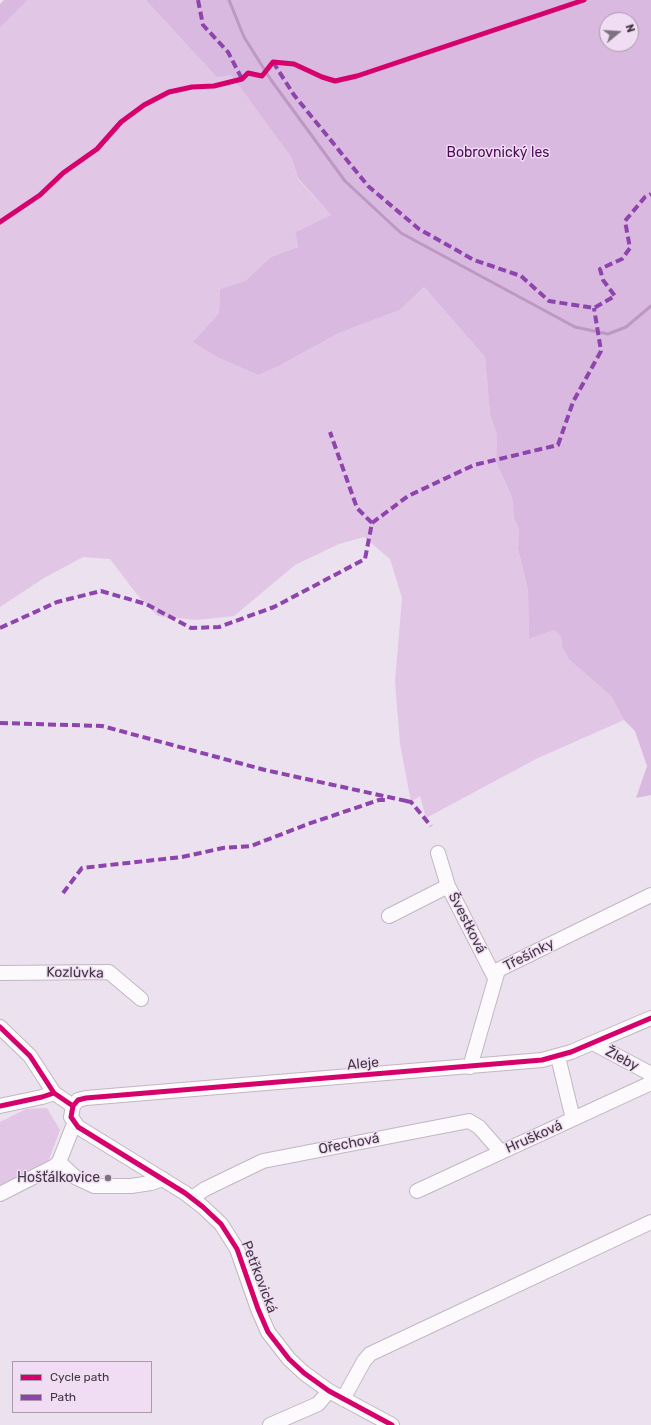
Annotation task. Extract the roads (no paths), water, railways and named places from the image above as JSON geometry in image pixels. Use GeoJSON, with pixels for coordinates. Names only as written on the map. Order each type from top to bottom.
{"type":"FeatureCollection","features":[{"type":"Feature","properties":{"kind":"street"},"geometry":{"type":"LineString","coordinates":[[438,854],[448,886]]}},
{"type":"Feature","properties":{"kind":"street","name":"Švestková"},"geometry":{"type":"LineString","coordinates":[[389,916],[448,886],[494,978]]}},
{"type":"Feature","properties":{"kind":"street","name":"Třešínky"},"geometry":{"type":"LineString","coordinates":[[470,1067],[494,978],[498,970],[651,895]]}},
{"type":"Feature","properties":{"kind":"street","name":"Kozlůvka"},"geometry":{"type":"LineString","coordinates":[[0,973],[109,972],[141,999]]}},
{"type":"Feature","properties":{"kind":"street","name":"Aleje"},"geometry":{"type":"LineString","coordinates":[[73,1106],[78,1100],[86,1098],[542,1060],[558,1056],[593,1043],[651,1018]]}},
{"type":"Feature","properties":{"kind":"street"},"geometry":{"type":"LineString","coordinates":[[0,1027],[30,1056],[54,1093],[73,1106],[71,1115],[74,1124],[59,1162],[50,1170],[0,1194]]}},
{"type":"Feature","properties":{"kind":"street","name":"Žleby"},"geometry":{"type":"LineString","coordinates":[[593,1043],[651,1074]]}},
{"type":"Feature","properties":{"kind":"street"},"geometry":{"type":"LineString","coordinates":[[558,1056],[574,1120]]}},
{"type":"Feature","properties":{"kind":"street","name":"Hrušková"},"geometry":{"type":"LineString","coordinates":[[417,1190],[574,1120],[651,1083]]}},
{"type":"Feature","properties":{"kind":"street"},"geometry":{"type":"LineString","coordinates":[[0,1106],[54,1093]]}},
{"type":"Feature","properties":{"kind":"street","name":"Ořechová"},"geometry":{"type":"LineString","coordinates":[[192,1198],[205,1189],[263,1161],[469,1121],[479,1127],[501,1152]]}},
{"type":"Feature","properties":{"kind":"street","name":"Petřkovická"},"geometry":{"type":"LineString","coordinates":[[74,1124],[87,1134],[192,1198],[214,1217],[231,1238],[258,1309],[273,1340],[295,1366],[329,1391],[392,1425]]}},
{"type":"Feature","properties":{"kind":"street"},"geometry":{"type":"LineString","coordinates":[[59,1162],[75,1177],[94,1186],[130,1186],[151,1183],[163,1179]]}},
{"type":"Feature","properties":{"kind":"street"},"geometry":{"type":"LineString","coordinates":[[343,1399],[364,1361],[370,1354],[651,1222]]}},
{"type":"Feature","properties":{"kind":"street"},"geometry":{"type":"LineString","coordinates":[[270,1425],[318,1404],[329,1391]]}},
{"type":"Feature","properties":{"kind":"waterway"},"geometry":{"type":"LineString","coordinates":[[229,0],[244,37],[271,80],[345,181],[401,233],[575,327],[608,334],[626,327],[651,306]]}},
{"type":"Feature","properties":{"kind":"place","name":"Hošťálkovice"},"geometry":{"type":"Point","coordinates":[108,1178]}},
{"type":"Feature","properties":{"kind":"park label","name":"Bobrovnický les"},"geometry":{"type":"Point","coordinates":[498,153]}}]}
